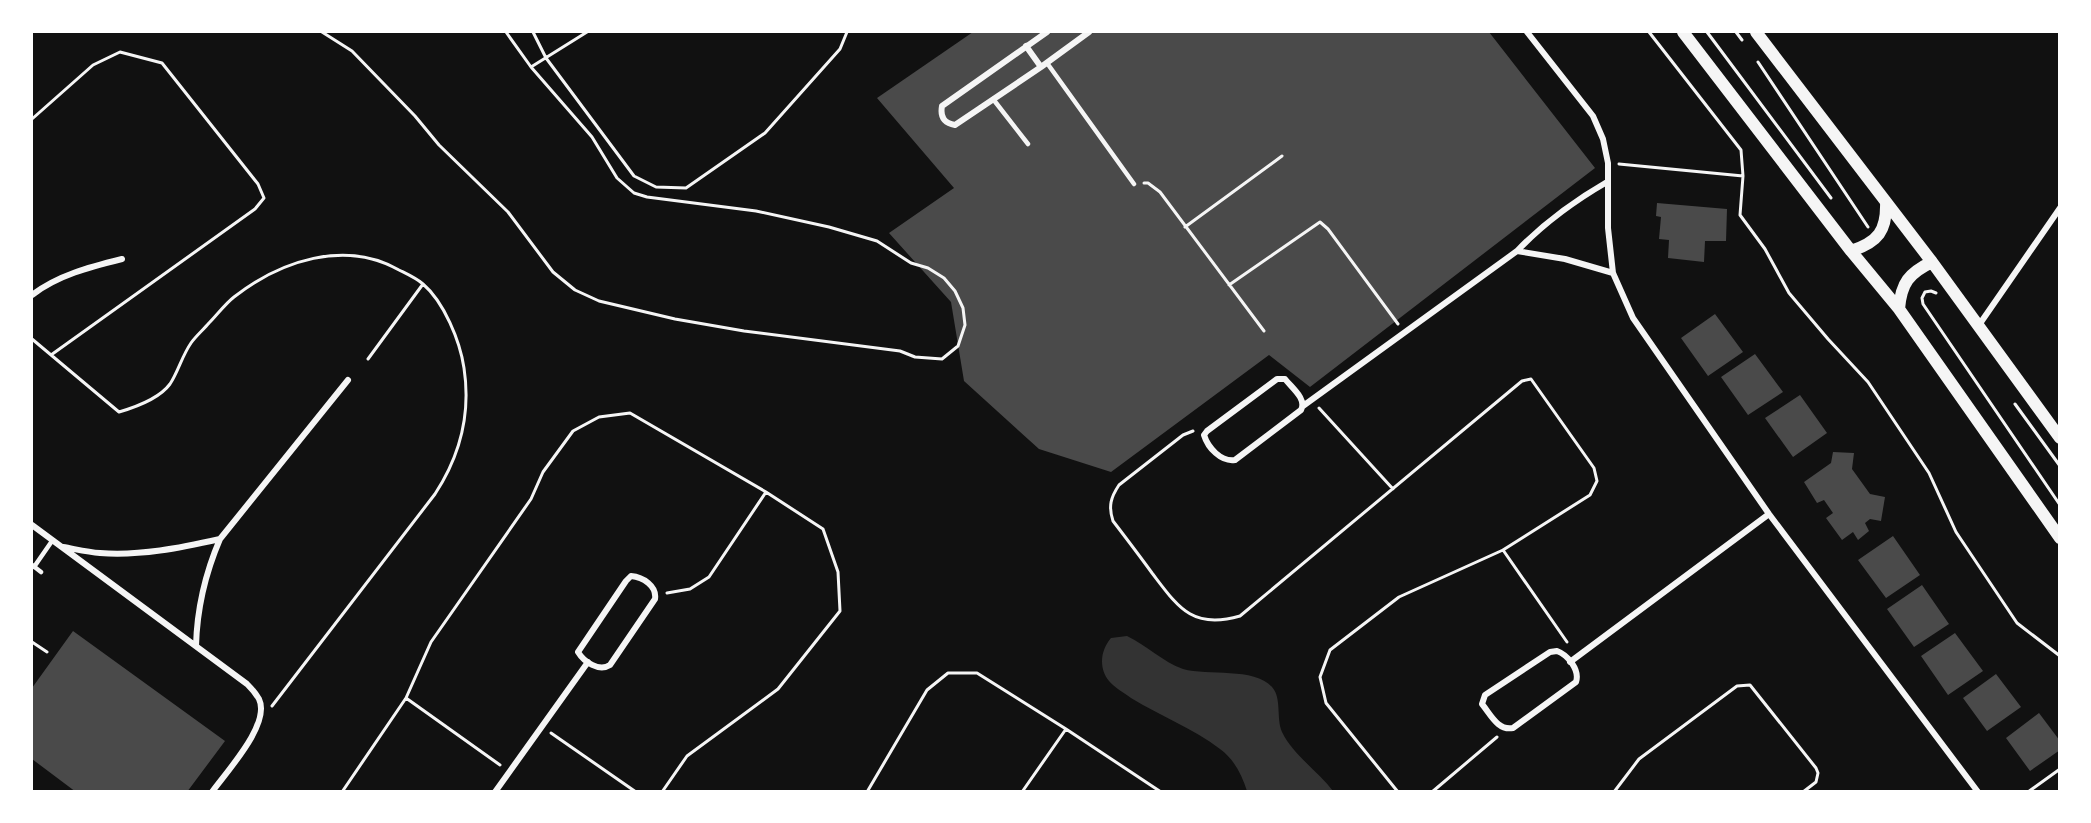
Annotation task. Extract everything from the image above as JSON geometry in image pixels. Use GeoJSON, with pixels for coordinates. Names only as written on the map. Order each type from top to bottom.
{"type":"FeatureCollection","features":[{"type":"Feature","properties":{"kind":"main road"},"geometry":{"type":"LineString","coordinates":[[1683,32],[1851,251],[1899,309],[2060,538]]}},
{"type":"Feature","properties":{"kind":"main road"},"geometry":{"type":"LineString","coordinates":[[1756,32],[1932,262],[2060,438]]}},
{"type":"Feature","properties":{"kind":"main road"},"geometry":{"type":"LineString","coordinates":[[1851,251],[1867,246],[1880,235],[1886,219],[1886,202]]}},
{"type":"Feature","properties":{"kind":"main road"},"geometry":{"type":"LineString","coordinates":[[1899,309],[1900,293],[1907,279],[1918,268],[1932,262]]}},
{"type":"Feature","properties":{"kind":"street"},"geometry":{"type":"LineString","coordinates":[[1047,32],[942,106],[943,119],[955,125],[1089,32]]}},
{"type":"Feature","properties":{"kind":"street"},"geometry":{"type":"LineString","coordinates":[[1527,32],[1593,116],[1603,139],[1608,163],[1608,228],[1612,273],[1633,318],[1769,514],[1978,792]]}},
{"type":"Feature","properties":{"kind":"street"},"geometry":{"type":"LineString","coordinates":[[1026,46],[1044,65]]}},
{"type":"Feature","properties":{"kind":"street"},"geometry":{"type":"LineString","coordinates":[[1303,406],[1302,400],[1285,379],[1277,379],[1204,435],[1222,459],[1235,460],[1301,410],[1303,406],[1517,251],[1537,230],[1560,212],[1607,182]]}},
{"type":"Feature","properties":{"kind":"street"},"geometry":{"type":"LineString","coordinates":[[1978,325],[2060,208]]}},
{"type":"Feature","properties":{"kind":"street"},"geometry":{"type":"LineString","coordinates":[[1517,251],[1566,259],[1612,273]]}},
{"type":"Feature","properties":{"kind":"street"},"geometry":{"type":"LineString","coordinates":[[32,295],[79,270],[122,259]]}},
{"type":"Feature","properties":{"kind":"street"},"geometry":{"type":"LineString","coordinates":[[196,646],[201,591],[220,539],[348,380]]}},
{"type":"Feature","properties":{"kind":"street"},"geometry":{"type":"LineString","coordinates":[[1570,662],[1769,514]]}},
{"type":"Feature","properties":{"kind":"street"},"geometry":{"type":"LineString","coordinates":[[32,525],[247,684],[260,700],[261,719],[252,737],[213,792]]}},
{"type":"Feature","properties":{"kind":"street"},"geometry":{"type":"LineString","coordinates":[[61,547],[100,553],[139,553],[220,539]]}},
{"type":"Feature","properties":{"kind":"street"},"geometry":{"type":"LineString","coordinates":[[631,576],[638,577],[654,588],[655,599],[610,665],[605,669],[588,662],[578,652],[580,646],[626,581],[631,576]]}},
{"type":"Feature","properties":{"kind":"street"},"geometry":{"type":"LineString","coordinates":[[1550,652],[1563,653],[1570,662],[1578,676],[1576,682],[1514,728],[1500,727],[1482,704],[1485,695],[1550,652]]}},
{"type":"Feature","properties":{"kind":"street"},"geometry":{"type":"LineString","coordinates":[[495,792],[588,662]]}},
{"type":"Feature","properties":{"kind":"lane"},"geometry":{"type":"LineString","coordinates":[[1044,65],[1134,184]]}},
{"type":"Feature","properties":{"kind":"lane"},"geometry":{"type":"LineString","coordinates":[[993,99],[1028,144]]}},
{"type":"Feature","properties":{"kind":"lane"},"geometry":{"type":"LineString","coordinates":[[41,572],[33,566],[52,541]]}},
{"type":"Feature","properties":{"kind":"path"},"geometry":{"type":"LineString","coordinates":[[322,32],[352,51],[416,116],[439,145],[508,212],[553,272],[586,296],[675,319],[744,331],[900,351],[915,357],[942,358],[958,346],[965,325],[963,308],[955,291],[944,278],[928,268],[911,263],[877,241],[829,226],[756,211],[682,203],[634,193],[617,178],[592,137],[531,67],[506,32]]}},
{"type":"Feature","properties":{"kind":"path"},"geometry":{"type":"LineString","coordinates":[[533,32],[546,58],[634,176],[656,187],[686,188],[765,133],[840,48],[848,32]]}},
{"type":"Feature","properties":{"kind":"path"},"geometry":{"type":"LineString","coordinates":[[531,67],[587,32]]}},
{"type":"Feature","properties":{"kind":"path"},"geometry":{"type":"LineString","coordinates":[[1649,32],[1740,150],[1743,176],[1740,215],[1765,249],[1789,293],[1869,382],[1929,473],[1956,532],[2017,623],[2060,656]]}},
{"type":"Feature","properties":{"kind":"path"},"geometry":{"type":"LineString","coordinates":[[1707,32],[1836,204]]}},
{"type":"Feature","properties":{"kind":"path"},"geometry":{"type":"LineString","coordinates":[[1736,32],[1744,43]]}},
{"type":"Feature","properties":{"kind":"path"},"geometry":{"type":"LineString","coordinates":[[32,119],[93,65],[120,52],[162,63],[258,184],[264,198],[255,209],[51,355]]}},
{"type":"Feature","properties":{"kind":"path"},"geometry":{"type":"LineString","coordinates":[[1757,61],[1866,224],[1869,233]]}},
{"type":"Feature","properties":{"kind":"path"},"geometry":{"type":"LineString","coordinates":[[1185,226],[1282,156]]}},
{"type":"Feature","properties":{"kind":"path"},"geometry":{"type":"LineString","coordinates":[[1608,163],[1743,176]]}},
{"type":"Feature","properties":{"kind":"path"},"geometry":{"type":"LineString","coordinates":[[1134,184],[1148,183],[1160,192],[1264,331]]}},
{"type":"Feature","properties":{"kind":"path"},"geometry":{"type":"LineString","coordinates":[[1229,285],[1320,222],[1328,229],[1404,332]]}},
{"type":"Feature","properties":{"kind":"path"},"geometry":{"type":"LineString","coordinates":[[368,359],[423,284]]}},
{"type":"Feature","properties":{"kind":"path"},"geometry":{"type":"LineString","coordinates":[[1937,294],[1931,291],[1925,292],[1922,298],[1923,304],[2060,505]]}},
{"type":"Feature","properties":{"kind":"path"},"geometry":{"type":"LineString","coordinates":[[1207,431],[1195,430],[1183,435],[1119,485],[1110,503],[1113,520],[1178,606],[1197,617],[1219,620],[1240,616],[1522,381],[1531,379],[1594,468],[1597,481],[1590,495],[1503,550],[1400,597],[1330,650],[1320,677],[1326,703],[1398,792]]}},
{"type":"Feature","properties":{"kind":"path"},"geometry":{"type":"LineString","coordinates":[[1312,400],[1394,490]]}},
{"type":"Feature","properties":{"kind":"path"},"geometry":{"type":"LineString","coordinates":[[656,592],[679,592],[700,584],[709,577],[766,492]]}},
{"type":"Feature","properties":{"kind":"path"},"geometry":{"type":"LineString","coordinates":[[1503,550],[1577,658]]}},
{"type":"Feature","properties":{"kind":"path"},"geometry":{"type":"LineString","coordinates":[[32,642],[47,652]]}},
{"type":"Feature","properties":{"kind":"path"},"geometry":{"type":"LineString","coordinates":[[867,792],[927,690],[948,673],[977,673],[1161,792]]}},
{"type":"Feature","properties":{"kind":"path"},"geometry":{"type":"LineString","coordinates":[[1614,792],[1639,759],[1737,686],[1744,684],[1750,685],[1816,768],[1818,773],[1816,782],[1803,792]]}},
{"type":"Feature","properties":{"kind":"path"},"geometry":{"type":"LineString","coordinates":[[406,698],[510,771]]}},
{"type":"Feature","properties":{"kind":"path"},"geometry":{"type":"LineString","coordinates":[[542,726],[636,792]]}},
{"type":"Feature","properties":{"kind":"path"},"geometry":{"type":"LineString","coordinates":[[1022,792],[1066,729]]}},
{"type":"Feature","properties":{"kind":"path"},"geometry":{"type":"LineString","coordinates":[[1432,792],[1506,729]]}},
{"type":"Feature","properties":{"kind":"path"},"geometry":{"type":"LineString","coordinates":[[2028,792],[2060,769]]}},
{"type":"Feature","properties":{"kind":"shaded area"},"geometry":{"type":"Polygon","coordinates":[[[1127,636],[1183,669],[1243,674],[1264,681],[1272,687],[1277,697],[1282,732],[1299,756],[1333,791],[1247,791],[1237,768],[1220,749],[1131,698],[1109,681],[1102,664],[1105,648],[1111,638],[1127,636]]]}},
{"type":"Feature","properties":{"kind":"building"},"geometry":{"type":"Polygon","coordinates":[[[973,32],[1489,32],[1595,168],[1310,387],[1269,355],[1111,472],[1039,449],[964,381],[951,302],[889,233],[954,188],[877,98],[973,32]]]}},
{"type":"Feature","properties":{"kind":"building"},"geometry":{"type":"Polygon","coordinates":[[[1657,203],[1727,209],[1726,241],[1705,241],[1704,262],[1668,258],[1669,240],[1659,239],[1661,217],[1656,216],[1657,203]]]}},
{"type":"Feature","properties":{"kind":"building"},"geometry":{"type":"Polygon","coordinates":[[[1715,314],[1743,352],[1708,376],[1681,338],[1715,314]]]}},
{"type":"Feature","properties":{"kind":"building"},"geometry":{"type":"Polygon","coordinates":[[[1755,354],[1783,392],[1748,415],[1721,377],[1755,354]]]}},
{"type":"Feature","properties":{"kind":"building"},"geometry":{"type":"Polygon","coordinates":[[[1800,395],[1827,433],[1793,457],[1765,418],[1800,395]]]}},
{"type":"Feature","properties":{"kind":"building"},"geometry":{"type":"Polygon","coordinates":[[[1833,452],[1854,453],[1852,469],[1870,494],[1885,497],[1881,521],[1870,519],[1865,523],[1869,531],[1858,540],[1853,532],[1842,540],[1826,518],[1833,513],[1824,500],[1817,503],[1804,482],[1831,463],[1833,452]]]}},
{"type":"Feature","properties":{"kind":"building"},"geometry":{"type":"Polygon","coordinates":[[[1893,536],[1920,575],[1886,598],[1858,560],[1893,536]]]}},
{"type":"Feature","properties":{"kind":"building"},"geometry":{"type":"Polygon","coordinates":[[[1922,585],[1949,624],[1914,647],[1887,609],[1922,585]]]}},
{"type":"Feature","properties":{"kind":"building"},"geometry":{"type":"Polygon","coordinates":[[[73,631],[225,741],[187,792],[76,792],[32,759],[32,688],[73,631]]]}},
{"type":"Feature","properties":{"kind":"building"},"geometry":{"type":"Polygon","coordinates":[[[1955,633],[1983,671],[1948,695],[1921,656],[1955,633]]]}},
{"type":"Feature","properties":{"kind":"building"},"geometry":{"type":"Polygon","coordinates":[[[1996,674],[2021,707],[1987,731],[1963,698],[1996,674]]]}},
{"type":"Feature","properties":{"kind":"building"},"geometry":{"type":"Polygon","coordinates":[[[2039,713],[2060,741],[2060,750],[2030,771],[2006,738],[2039,713]]]}}]}
